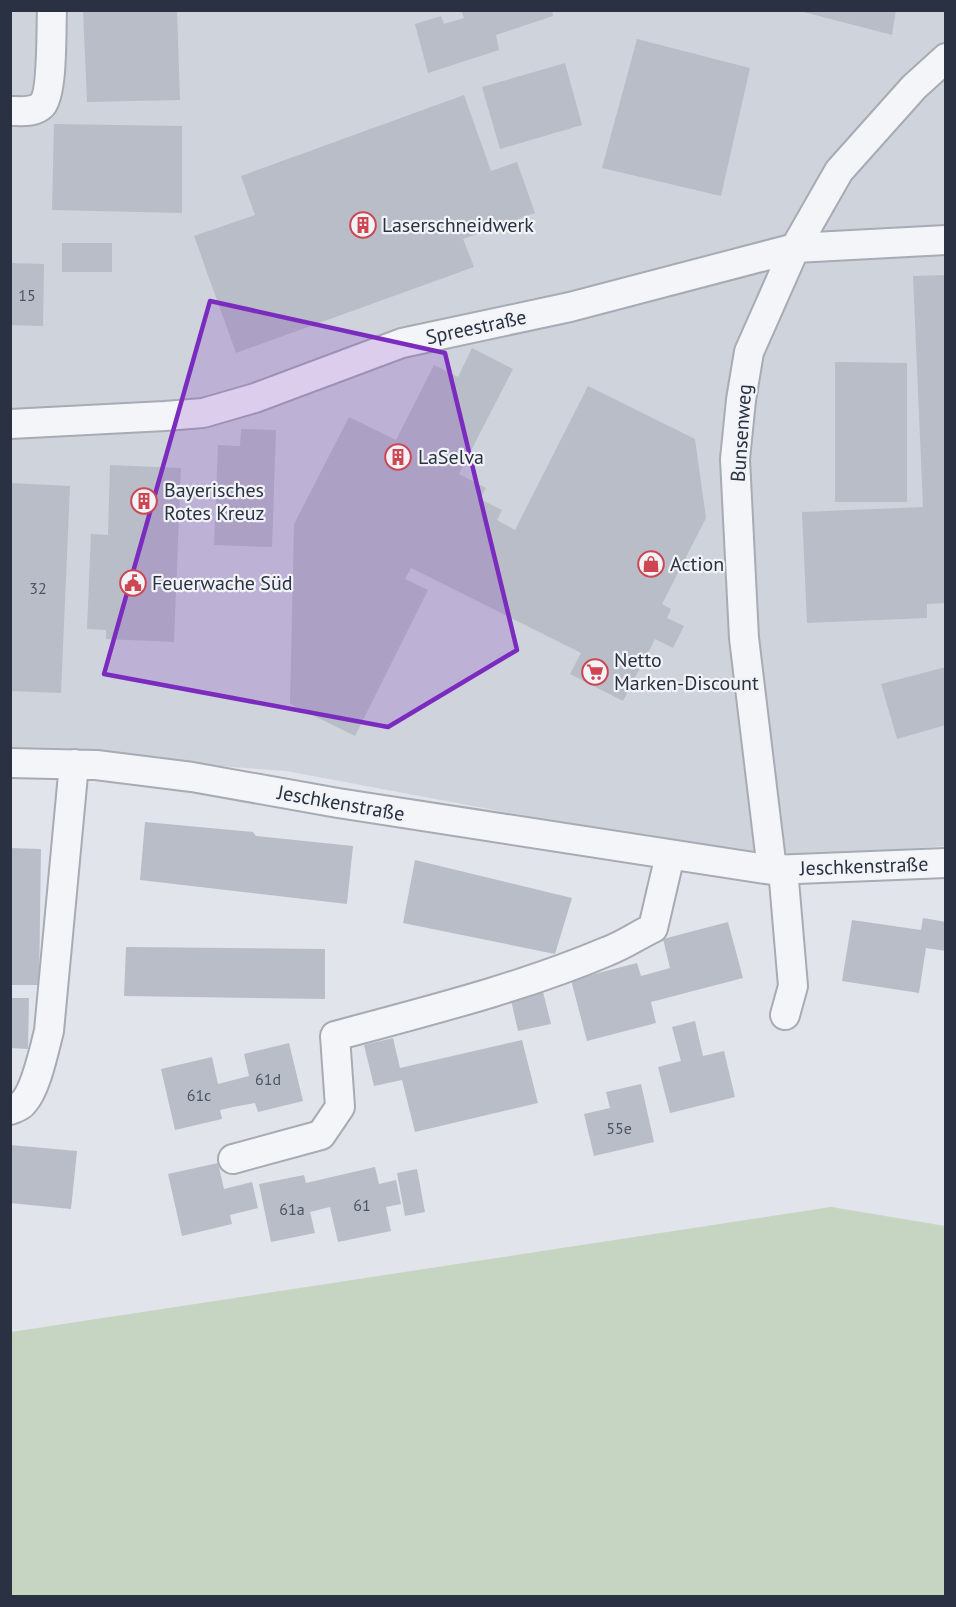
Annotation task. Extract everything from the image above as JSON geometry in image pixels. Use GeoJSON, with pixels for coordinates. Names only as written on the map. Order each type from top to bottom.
{"type":"FeatureCollection","features":[{"type":"Feature","properties":{"kind":"street"},"geometry":{"type":"LineString","coordinates":[[10,111],[32,111],[43,105],[49,90],[52,10]]}},
{"type":"Feature","properties":{"kind":"street","name":"Bunsenweg"},"geometry":{"type":"LineString","coordinates":[[778,870],[744,638],[735,459],[749,352],[795,248],[839,171],[914,87],[945,58]]}},
{"type":"Feature","properties":{"kind":"street","name":"Spreestraße"},"geometry":{"type":"LineString","coordinates":[[10,424],[203,413],[255,398],[402,343],[570,307],[795,248],[945,240]]}},
{"type":"Feature","properties":{"kind":"street","name":"Jeschkenstraße"},"geometry":{"type":"LineString","coordinates":[[10,764],[96,765],[192,777],[338,803],[778,870],[945,863]]}},
{"type":"Feature","properties":{"kind":"street"},"geometry":{"type":"LineString","coordinates":[[10,1110],[22,1105],[29,1094],[49,1031],[74,764]]}},
{"type":"Feature","properties":{"kind":"street"},"geometry":{"type":"LineString","coordinates":[[233,1159],[321,1136],[339,1107],[335,1036],[539,977],[610,951],[653,927],[670,855]]}},
{"type":"Feature","properties":{"kind":"street","name":"Jeschkenstraße"},"geometry":{"type":"LineString","coordinates":[[778,870],[793,986],[785,1015]]}},
{"type":"Feature","properties":{"kind":"highlighted area"},"geometry":{"type":"Polygon","coordinates":[[[210,301],[445,353],[517,650],[388,727],[104,674],[210,301]]]}},
{"type":"Feature","properties":{"kind":"shaded area"},"geometry":{"type":"Polygon","coordinates":[[[10,11],[945,11],[945,846],[760,860],[286,771],[11,751],[10,11]]]}},
{"type":"Feature","properties":{"kind":"green space"},"geometry":{"type":"Polygon","coordinates":[[[831,1207],[945,1226],[945,1596],[11,1596],[11,1332],[831,1207]]]}},
{"type":"Feature","properties":{"kind":"building"},"geometry":{"type":"Polygon","coordinates":[[[83,10],[177,10],[180,100],[87,102],[83,10]]]}},
{"type":"Feature","properties":{"kind":"building"},"geometry":{"type":"Polygon","coordinates":[[[461,10],[552,10],[553,16],[496,35],[499,50],[428,73],[415,24],[441,16],[444,24],[464,18],[461,10]]]}},
{"type":"Feature","properties":{"kind":"building"},"geometry":{"type":"Polygon","coordinates":[[[796,10],[896,10],[892,35],[796,10]]]}},
{"type":"Feature","properties":{"kind":"building"},"geometry":{"type":"Polygon","coordinates":[[[637,39],[750,68],[721,196],[602,168],[637,39]]]}},
{"type":"Feature","properties":{"kind":"building"},"geometry":{"type":"Polygon","coordinates":[[[565,63],[582,125],[500,149],[482,87],[565,63]]]}},
{"type":"Feature","properties":{"kind":"building","name":"Laserschneidwerk"},"geometry":{"type":"Polygon","coordinates":[[[464,95],[491,171],[517,162],[535,213],[463,239],[474,267],[236,353],[194,236],[255,215],[241,176],[464,95]]]}},
{"type":"Feature","properties":{"kind":"building"},"geometry":{"type":"Polygon","coordinates":[[[54,124],[182,126],[182,213],[52,210],[54,124]]]}},
{"type":"Feature","properties":{"kind":"building"},"geometry":{"type":"Polygon","coordinates":[[[62,243],[112,243],[112,272],[62,272],[62,243]]]}},
{"type":"Feature","properties":{"kind":"building"},"geometry":{"type":"Polygon","coordinates":[[[10,263],[44,264],[43,326],[10,325],[10,263]]]}},
{"type":"Feature","properties":{"kind":"building"},"geometry":{"type":"Polygon","coordinates":[[[946,275],[946,603],[927,604],[927,618],[807,623],[802,512],[923,507],[913,276],[946,275]]]}},
{"type":"Feature","properties":{"kind":"building"},"geometry":{"type":"Polygon","coordinates":[[[472,348],[513,369],[459,474],[486,488],[480,499],[502,510],[497,520],[515,530],[588,386],[695,439],[706,518],[662,604],[671,609],[667,618],[684,626],[673,648],[655,639],[623,701],[570,674],[581,653],[411,568],[405,579],[428,590],[355,736],[290,704],[294,524],[349,417],[396,440],[434,365],[458,377],[472,348]]]}},
{"type":"Feature","properties":{"kind":"building"},"geometry":{"type":"Polygon","coordinates":[[[835,362],[907,363],[907,502],[835,502],[835,362]]]}},
{"type":"Feature","properties":{"kind":"building"},"geometry":{"type":"Polygon","coordinates":[[[241,429],[276,430],[272,547],[214,545],[218,445],[240,446],[241,429]]]}},
{"type":"Feature","properties":{"kind":"building","name":"Feuerwache Süd"},"geometry":{"type":"Polygon","coordinates":[[[110,465],[181,468],[174,642],[106,639],[106,630],[87,629],[91,534],[108,535],[110,465]]]}},
{"type":"Feature","properties":{"kind":"building"},"geometry":{"type":"Polygon","coordinates":[[[10,483],[70,486],[61,693],[10,691],[10,483]]]}},
{"type":"Feature","properties":{"kind":"building"},"geometry":{"type":"Polygon","coordinates":[[[946,667],[946,725],[897,739],[881,684],[946,667]]]}},
{"type":"Feature","properties":{"kind":"building"},"geometry":{"type":"Polygon","coordinates":[[[145,822],[253,832],[256,836],[353,846],[347,904],[140,880],[145,822]]]}},
{"type":"Feature","properties":{"kind":"building"},"geometry":{"type":"Polygon","coordinates":[[[10,848],[41,849],[39,985],[10,985],[10,848]]]}},
{"type":"Feature","properties":{"kind":"building"},"geometry":{"type":"Polygon","coordinates":[[[415,860],[572,898],[555,954],[403,923],[415,860]]]}},
{"type":"Feature","properties":{"kind":"building"},"geometry":{"type":"Polygon","coordinates":[[[923,918],[946,922],[946,951],[926,948],[919,993],[842,981],[852,920],[921,930],[923,918]]]}},
{"type":"Feature","properties":{"kind":"building"},"geometry":{"type":"Polygon","coordinates":[[[728,922],[743,978],[651,1002],[656,1023],[587,1041],[571,980],[637,963],[641,976],[670,968],[663,939],[728,922]]]}},
{"type":"Feature","properties":{"kind":"building"},"geometry":{"type":"Polygon","coordinates":[[[126,947],[325,949],[325,999],[124,996],[126,947]]]}},
{"type":"Feature","properties":{"kind":"building"},"geometry":{"type":"Polygon","coordinates":[[[543,992],[551,1024],[518,1031],[511,1000],[543,992]]]}},
{"type":"Feature","properties":{"kind":"building"},"geometry":{"type":"Polygon","coordinates":[[[10,998],[29,998],[28,1049],[10,1048],[10,998]]]}},
{"type":"Feature","properties":{"kind":"building"},"geometry":{"type":"Polygon","coordinates":[[[695,1021],[703,1056],[724,1051],[735,1097],[670,1113],[658,1067],[681,1061],[672,1027],[695,1021]]]}},
{"type":"Feature","properties":{"kind":"building"},"geometry":{"type":"Polygon","coordinates":[[[393,1038],[400,1068],[522,1040],[538,1103],[415,1132],[402,1080],[374,1086],[364,1045],[393,1038]]]}},
{"type":"Feature","properties":{"kind":"building"},"geometry":{"type":"Polygon","coordinates":[[[289,1043],[303,1101],[258,1112],[255,1103],[233,1107],[220,1110],[222,1119],[175,1130],[161,1069],[212,1057],[218,1084],[249,1076],[244,1054],[289,1043]]]}},
{"type":"Feature","properties":{"kind":"building"},"geometry":{"type":"Polygon","coordinates":[[[641,1084],[654,1142],[594,1156],[584,1114],[610,1108],[606,1092],[641,1084]]]}},
{"type":"Feature","properties":{"kind":"building"},"geometry":{"type":"Polygon","coordinates":[[[10,1145],[77,1151],[71,1209],[10,1203],[10,1145]]]}},
{"type":"Feature","properties":{"kind":"building"},"geometry":{"type":"Polygon","coordinates":[[[218,1163],[224,1189],[252,1182],[258,1208],[230,1215],[232,1224],[182,1236],[168,1174],[218,1163]]]}},
{"type":"Feature","properties":{"kind":"building"},"geometry":{"type":"Polygon","coordinates":[[[375,1167],[379,1184],[396,1180],[401,1204],[386,1207],[391,1231],[338,1242],[330,1207],[310,1212],[315,1233],[271,1242],[259,1184],[304,1175],[306,1183],[375,1167]]]}},
{"type":"Feature","properties":{"kind":"building"},"geometry":{"type":"Polygon","coordinates":[[[417,1169],[425,1212],[405,1216],[397,1173],[417,1169]]]}},
{"type":"Feature","properties":{"kind":"place","name":"Laserschneidwerk"},"geometry":{"type":"Point","coordinates":[363,225]}},
{"type":"Feature","properties":{"kind":"place","name":"LaSelva"},"geometry":{"type":"Point","coordinates":[398,457]}},
{"type":"Feature","properties":{"kind":"place","name":"Bayerisches Rotes Kreuz"},"geometry":{"type":"Point","coordinates":[144,501]}},
{"type":"Feature","properties":{"kind":"place","name":"Action"},"geometry":{"type":"Point","coordinates":[651,564]}},
{"type":"Feature","properties":{"kind":"place","name":"Feuerwache Süd"},"geometry":{"type":"Point","coordinates":[133,583]}},
{"type":"Feature","properties":{"kind":"place","name":"Netto Marken-Discount"},"geometry":{"type":"Point","coordinates":[595,672]}}]}
